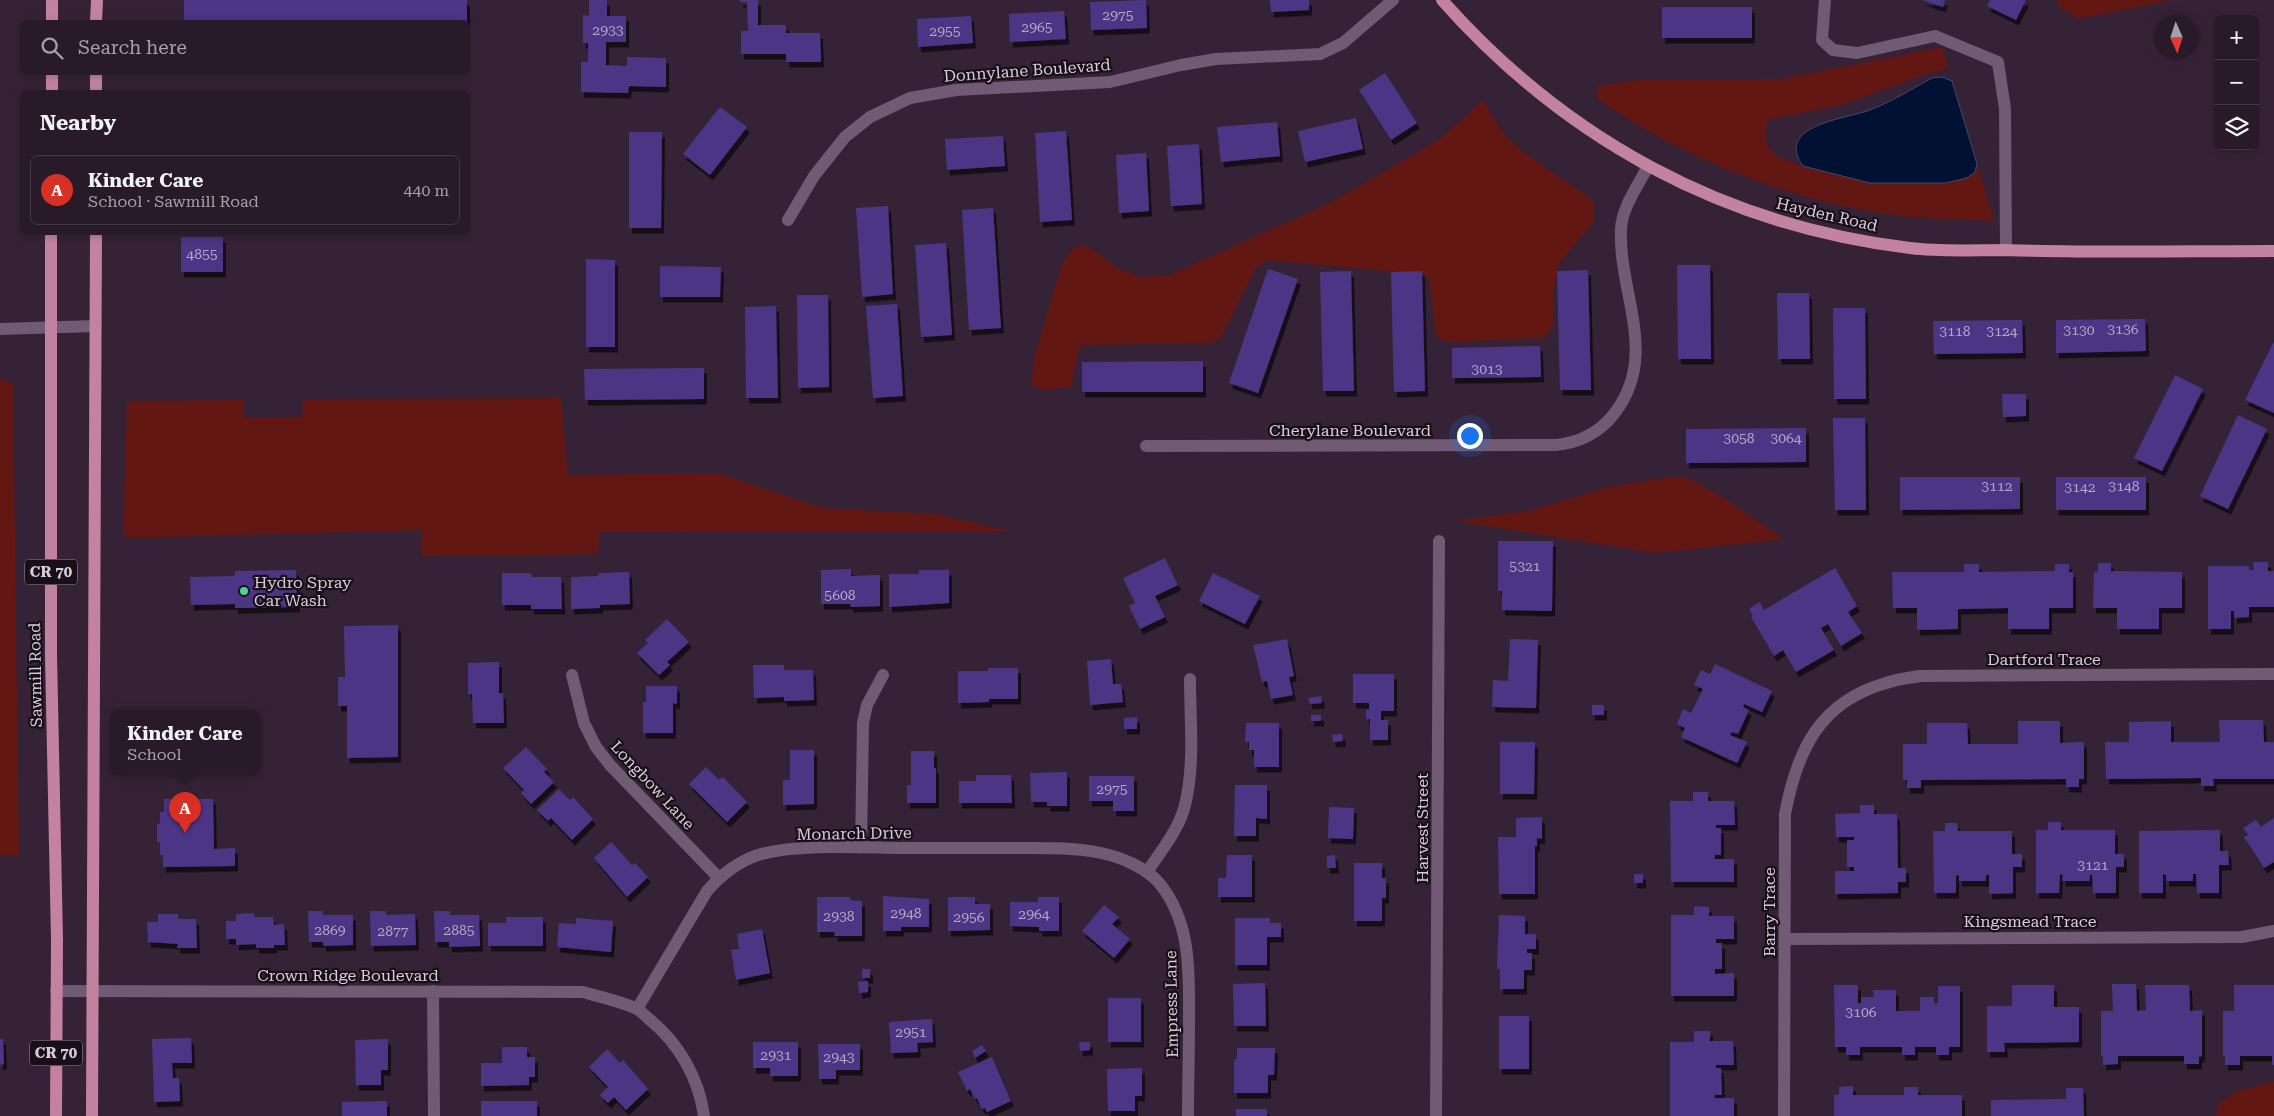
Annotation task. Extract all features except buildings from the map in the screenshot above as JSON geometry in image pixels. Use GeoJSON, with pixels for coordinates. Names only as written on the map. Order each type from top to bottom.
{"type":"FeatureCollection","features":[{"type":"Feature","properties":{"kind":"main road"},"geometry":{"type":"LineString","coordinates":[[52,0],[52,20]]}},
{"type":"Feature","properties":{"kind":"main road"},"geometry":{"type":"LineString","coordinates":[[96,0],[96,20]]}},
{"type":"Feature","properties":{"kind":"main road","name":"Hayden Road"},"geometry":{"type":"LineString","coordinates":[[1442,0],[1499,59],[1533,90],[1568,117],[1648,166],[1690,187],[1751,212],[1828,234],[1909,248],[2274,251]]}},
{"type":"Feature","properties":{"kind":"main road"},"geometry":{"type":"LineString","coordinates":[[52,75],[52,90]]}},
{"type":"Feature","properties":{"kind":"main road"},"geometry":{"type":"LineString","coordinates":[[96,75],[96,90]]}},
{"type":"Feature","properties":{"kind":"main road","name":"Sawmill Road"},"geometry":{"type":"LineString","coordinates":[[51,235],[51,654],[56,1116]]}},
{"type":"Feature","properties":{"kind":"main road","name":"CR 70"},"geometry":{"type":"LineString","coordinates":[[92,1116],[96,235]]}},
{"type":"Feature","properties":{"kind":"street","name":"Donnylane Boulevard"},"geometry":{"type":"LineString","coordinates":[[788,220],[814,176],[845,137],[870,117],[910,98],[956,90],[1110,82],[1181,65],[1216,59],[1320,54],[1343,43],[1393,0]]}},
{"type":"Feature","properties":{"kind":"street"},"geometry":{"type":"LineString","coordinates":[[1824,0],[1822,40],[1833,50],[1857,53],[1934,36],[1998,62],[2005,109],[2006,250]]}},
{"type":"Feature","properties":{"kind":"street","name":"Cherylane Boulevard"},"geometry":{"type":"LineString","coordinates":[[1146,446],[1555,445],[1572,443],[1584,438],[1611,418],[1621,405],[1631,384],[1637,344],[1622,255],[1621,227],[1623,213],[1648,166]]}},
{"type":"Feature","properties":{"kind":"street"},"geometry":{"type":"LineString","coordinates":[[0,329],[95,326]]}},
{"type":"Feature","properties":{"kind":"street","name":"Harvest Street"},"geometry":{"type":"LineString","coordinates":[[1436,1116],[1439,541]]}},
{"type":"Feature","properties":{"kind":"street","name":"Dartford Trace"},"geometry":{"type":"LineString","coordinates":[[1824,718],[1854,697],[1885,683],[1920,676],[2274,674]]}},
{"type":"Feature","properties":{"kind":"street","name":"Longbow Lane"},"geometry":{"type":"LineString","coordinates":[[572,675],[584,723],[606,759],[719,878]]}},
{"type":"Feature","properties":{"kind":"street"},"geometry":{"type":"LineString","coordinates":[[861,848],[863,723],[867,705],[884,675]]}},
{"type":"Feature","properties":{"kind":"street"},"geometry":{"type":"LineString","coordinates":[[1147,872],[1178,823],[1185,806],[1189,770],[1190,679]]}},
{"type":"Feature","properties":{"kind":"street","name":"Barry Trace"},"geometry":{"type":"LineString","coordinates":[[1784,1116],[1785,814],[1792,780],[1804,747],[1824,718]]}},
{"type":"Feature","properties":{"kind":"street","name":"Monarch Drive"},"geometry":{"type":"LineString","coordinates":[[637,1009],[707,891],[719,878],[740,863],[760,854],[784,850],[861,848],[1081,850],[1104,853],[1147,872]]}},
{"type":"Feature","properties":{"kind":"street","name":"Empress Lane"},"geometry":{"type":"LineString","coordinates":[[1147,872],[1160,884],[1174,906],[1188,952],[1188,1116]]}},
{"type":"Feature","properties":{"kind":"street","name":"Kingsmead Trace"},"geometry":{"type":"LineString","coordinates":[[1786,939],[2242,937],[2274,931]]}},
{"type":"Feature","properties":{"kind":"street","name":"Crown Ridge Boulevard"},"geometry":{"type":"LineString","coordinates":[[56,990],[583,992],[637,1009]]}},
{"type":"Feature","properties":{"kind":"street"},"geometry":{"type":"LineString","coordinates":[[433,991],[434,1116]]}},
{"type":"Feature","properties":{"kind":"street"},"geometry":{"type":"LineString","coordinates":[[637,1009],[679,1049],[703,1106],[704,1116]]}},
{"type":"Feature","properties":{"kind":"shaded area"},"geometry":{"type":"Polygon","coordinates":[[[2058,0],[2172,0],[2079,19],[2057,5],[2058,0]]]}},
{"type":"Feature","properties":{"kind":"shaded area"},"geometry":{"type":"Polygon","coordinates":[[[1942,47],[1948,68],[1926,74],[1842,105],[1772,119],[1768,121],[1765,132],[1767,145],[1778,157],[1803,166],[1853,179],[1975,172],[1977,164],[1994,221],[1884,214],[1833,204],[1762,183],[1693,155],[1660,138],[1598,99],[1597,86],[1641,80],[1781,79],[1942,47]]]}},
{"type":"Feature","properties":{"kind":"shaded area"},"geometry":{"type":"Polygon","coordinates":[[[1483,100],[1506,136],[1537,162],[1593,201],[1594,222],[1559,263],[1554,287],[1553,327],[1544,338],[1445,342],[1436,335],[1429,278],[1422,274],[1267,260],[1255,269],[1221,337],[1211,343],[1083,345],[1078,352],[1071,387],[1042,390],[1031,384],[1034,358],[1062,264],[1074,247],[1086,245],[1118,268],[1140,277],[1167,276],[1332,202],[1440,139],[1483,100]]]}},
{"type":"Feature","properties":{"kind":"shaded area"},"geometry":{"type":"Polygon","coordinates":[[[0,378],[13,385],[19,855],[0,855],[0,378]]]}},
{"type":"Feature","properties":{"kind":"shaded area"},"geometry":{"type":"Polygon","coordinates":[[[561,398],[568,475],[719,473],[823,508],[936,514],[1010,531],[600,532],[598,554],[422,556],[422,530],[123,538],[127,401],[244,400],[244,418],[302,418],[303,399],[561,398]]]}},
{"type":"Feature","properties":{"kind":"shaded area"},"geometry":{"type":"Polygon","coordinates":[[[1663,478],[1689,478],[1724,498],[1784,539],[1656,553],[1454,521],[1528,511],[1608,487],[1663,478]]]}},
{"type":"Feature","properties":{"kind":"shaded area"},"geometry":{"type":"Polygon","coordinates":[[[2274,1082],[2274,1116],[2215,1116],[2219,1104],[2240,1090],[2274,1082]]]}},
{"type":"Feature","properties":{"kind":"water"},"geometry":{"type":"Polygon","coordinates":[[[1942,77],[1952,81],[1977,164],[1975,172],[1967,178],[1945,183],[1870,183],[1803,166],[1797,152],[1798,141],[1805,133],[1831,121],[1870,110],[1932,78],[1942,77]]]}},
{"type":"Feature","properties":{"kind":"place","name":"Hydro Spray Car Wash"},"geometry":{"type":"Point","coordinates":[244,591]}},
{"type":"Feature","properties":{"kind":"place","name":"Kinder Care"},"geometry":{"type":"Point","coordinates":[185,833]}}]}
